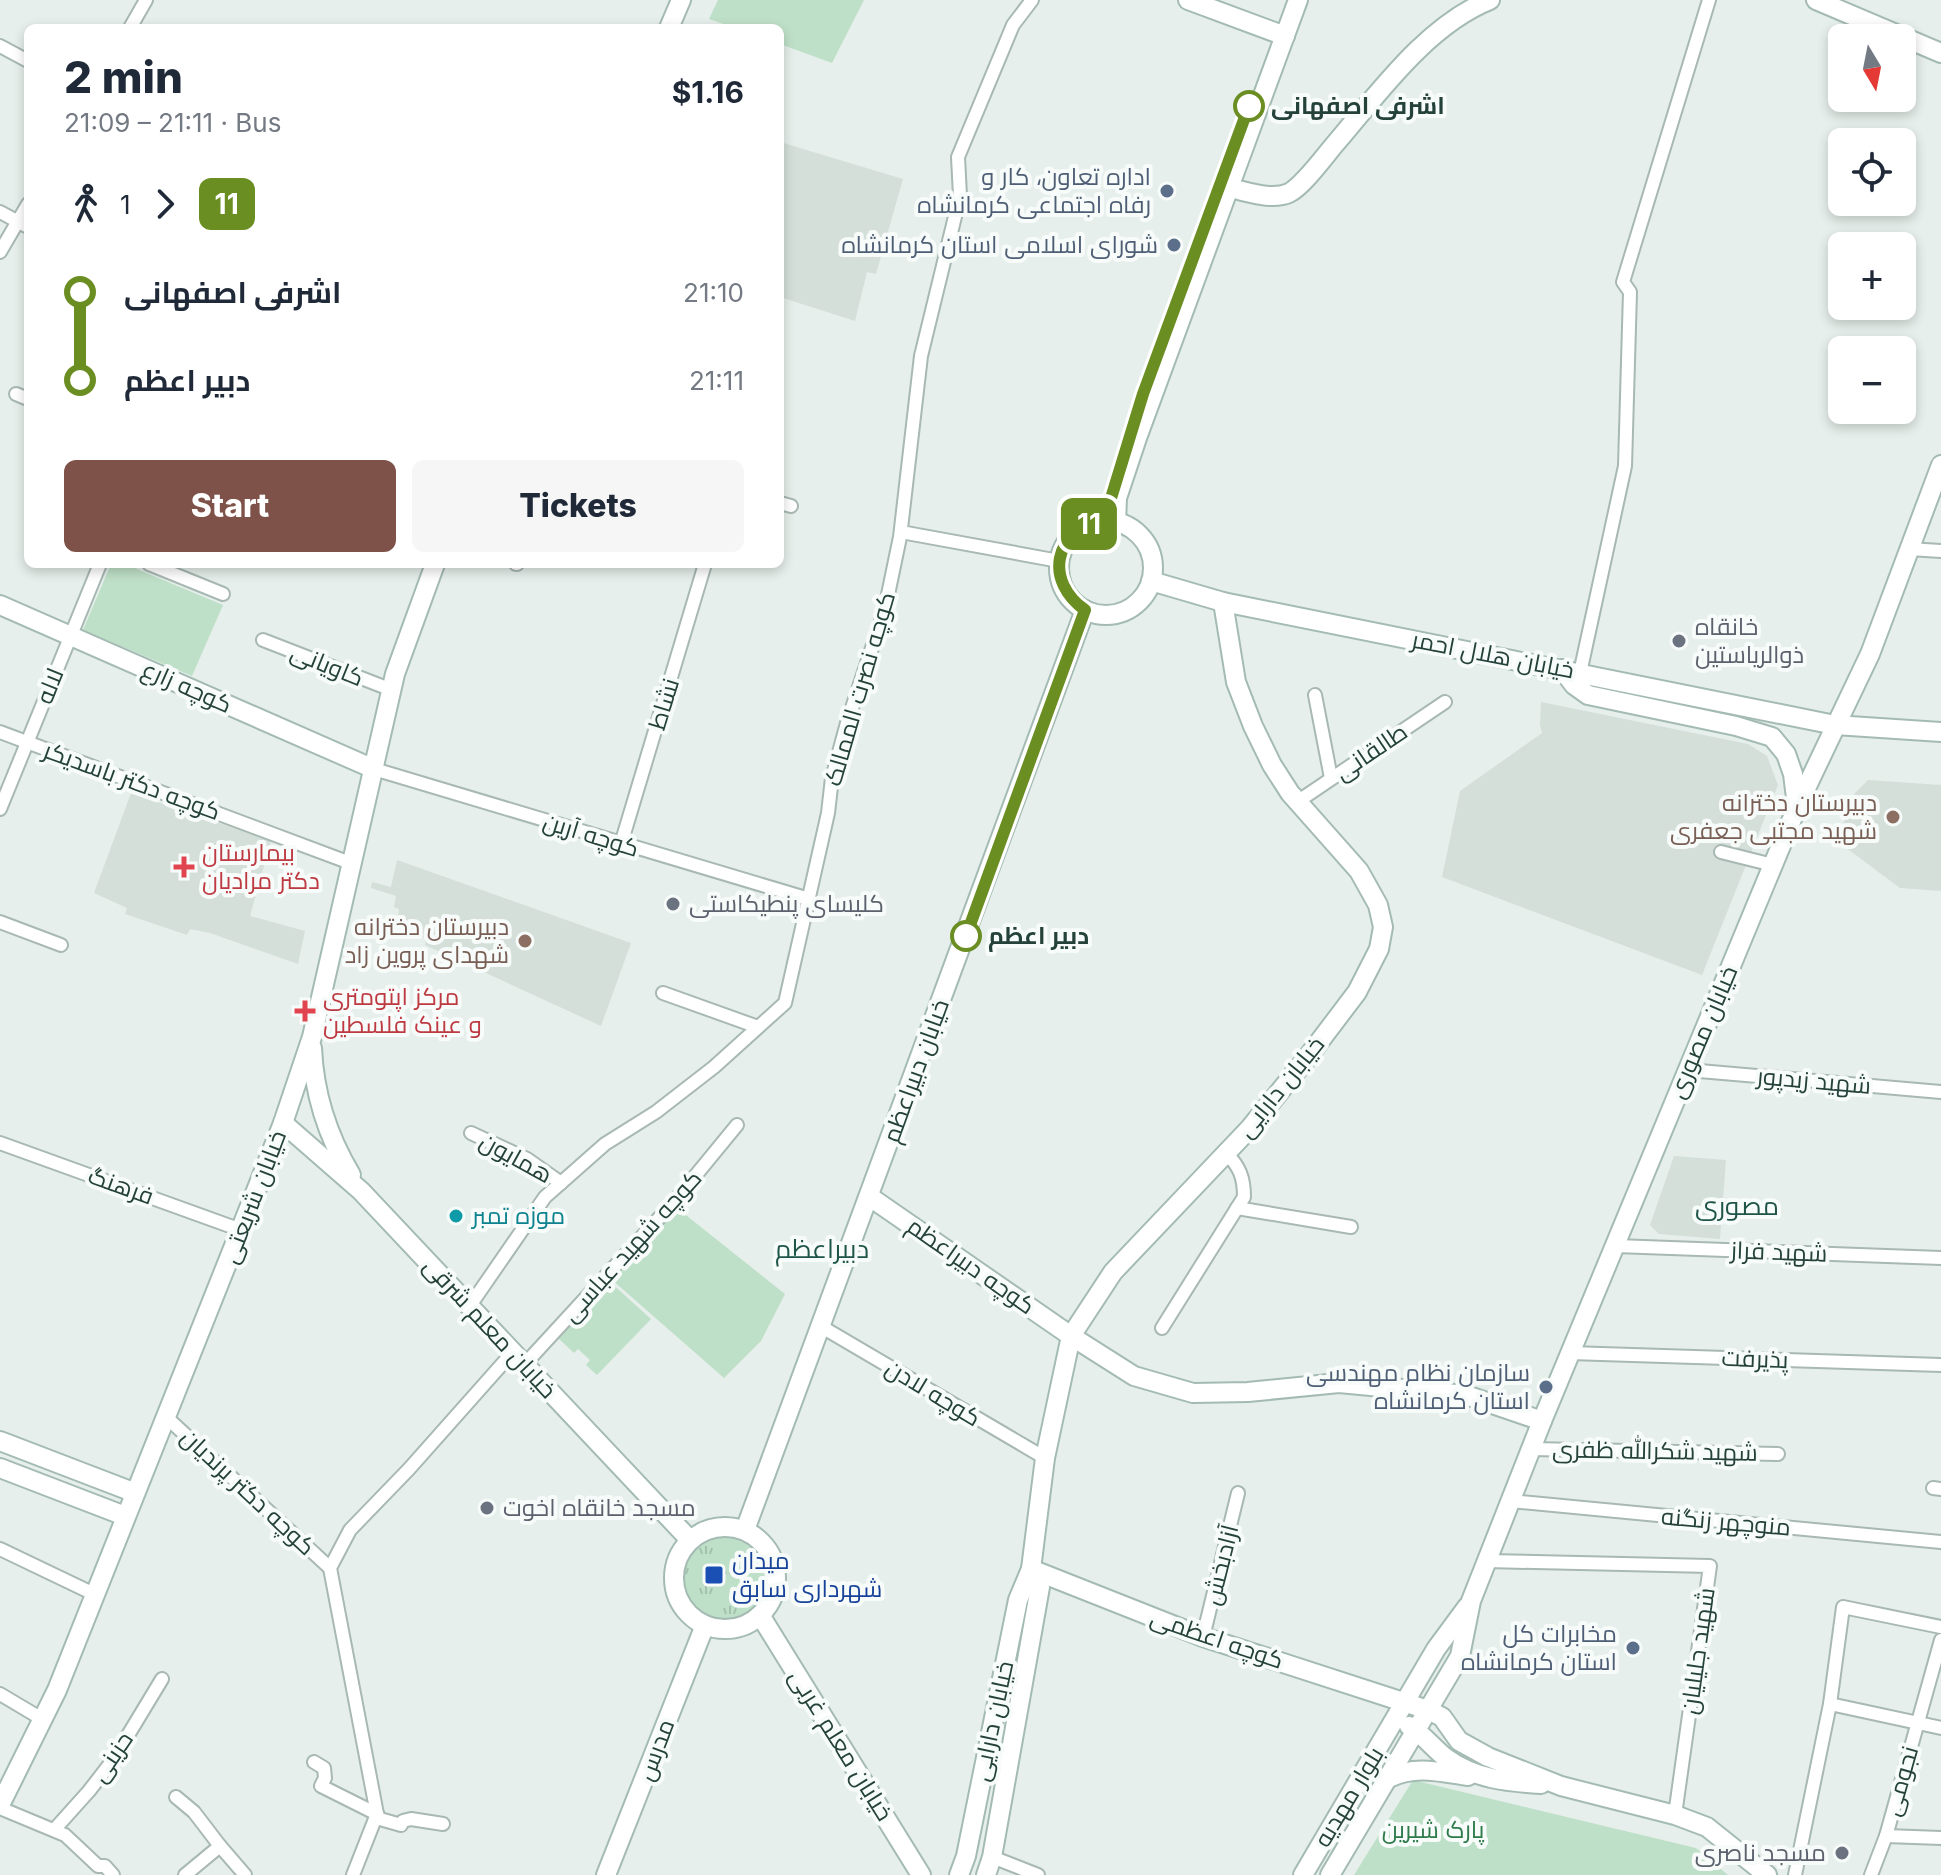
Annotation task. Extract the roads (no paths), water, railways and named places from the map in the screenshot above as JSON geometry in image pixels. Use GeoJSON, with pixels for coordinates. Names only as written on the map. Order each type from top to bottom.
{"type":"FeatureCollection","features":[{"type":"Feature","properties":{"kind":"main road"},"geometry":{"type":"LineString","coordinates":[[671,24],[681,0]]}},
{"type":"Feature","properties":{"kind":"main road"},"geometry":{"type":"LineString","coordinates":[[1188,0],[1281,34]]}},
{"type":"Feature","properties":{"kind":"main road"},"geometry":{"type":"LineString","coordinates":[[1110,522],[1132,453],[1229,188],[1281,34],[1288,0]]}},
{"type":"Feature","properties":{"kind":"main road"},"geometry":{"type":"LineString","coordinates":[[1110,522],[1143,394],[1281,34],[1298,0]]}},
{"type":"Feature","properties":{"kind":"main road"},"geometry":{"type":"LineString","coordinates":[[1229,188],[1273,196],[1290,193],[1396,73],[1452,19],[1468,8],[1490,0]]}},
{"type":"Feature","properties":{"kind":"main road"},"geometry":{"type":"LineString","coordinates":[[1816,0],[1846,6],[1941,53]]}},
{"type":"Feature","properties":{"kind":"main road","name":"خیابان مصوری"},"geometry":{"type":"LineString","coordinates":[[1416,1730],[1460,1656],[1471,1601],[1542,1421],[1797,807],[1870,654],[1941,465]]}},
{"type":"Feature","properties":{"kind":"main road"},"geometry":{"type":"LineString","coordinates":[[1110,522],[1131,528],[1143,538],[1153,566],[1146,593],[1137,604],[1125,611],[1098,614],[1073,602],[1064,590],[1059,576],[1059,561],[1063,548],[1080,529],[1110,522]]}},
{"type":"Feature","properties":{"kind":"main road","name":"خیابان شریعتی"},"geometry":{"type":"LineString","coordinates":[[0,1806],[57,1690],[133,1492],[283,1123],[312,1037],[392,690],[434,568]]}},
{"type":"Feature","properties":{"kind":"main road","name":"خیابان هلال احمر"},"geometry":{"type":"LineString","coordinates":[[1151,581],[1223,602],[1835,725],[1941,732]]}},
{"type":"Feature","properties":{"kind":"main road","name":"خیابان دارایی"},"geometry":{"type":"LineString","coordinates":[[962,1873],[1018,1600],[1031,1569],[1045,1458],[1071,1336],[1113,1272],[1250,1128],[1307,1058],[1357,992],[1379,949],[1383,927],[1378,905],[1359,871],[1297,802],[1272,765],[1236,682],[1223,602]]}},
{"type":"Feature","properties":{"kind":"main road","name":"کوچه زارع"},"geometry":{"type":"LineString","coordinates":[[0,605],[374,769]]}},
{"type":"Feature","properties":{"kind":"main road","name":"خیابان دبیراعظم"},"geometry":{"type":"LineString","coordinates":[[745,1530],[1085,610]]}},
{"type":"Feature","properties":{"kind":"main road"},"geometry":{"type":"LineString","coordinates":[[1571,671],[1574,685],[1588,695],[1736,726],[1772,737],[1786,754],[1793,774],[1797,807]]}},
{"type":"Feature","properties":{"kind":"main road"},"geometry":{"type":"LineString","coordinates":[[312,1037],[313,1070],[323,1116],[341,1158],[361,1191]]}},
{"type":"Feature","properties":{"kind":"main road","name":"خیابان معلم شرقی"},"geometry":{"type":"LineString","coordinates":[[283,1123],[361,1191],[690,1540]]}},
{"type":"Feature","properties":{"kind":"main road","name":"کوچه دبیراعظم"},"geometry":{"type":"LineString","coordinates":[[870,1197],[1134,1376],[1193,1393],[1248,1392],[1339,1383],[1466,1395],[1542,1421]]}},
{"type":"Feature","properties":{"kind":"main road"},"geometry":{"type":"LineString","coordinates":[[0,1441],[133,1492]]}},
{"type":"Feature","properties":{"kind":"main road"},"geometry":{"type":"LineString","coordinates":[[40,1484],[52,1478],[51,1462]]}},
{"type":"Feature","properties":{"kind":"main road"},"geometry":{"type":"LineString","coordinates":[[0,1468],[125,1516]]}},
{"type":"Feature","properties":{"kind":"main road"},"geometry":{"type":"LineString","coordinates":[[716,1527],[745,1530],[767,1547],[777,1574],[770,1603],[760,1615],[734,1628],[719,1629],[705,1625],[690,1616],[674,1586],[679,1553],[690,1540],[716,1527]]}},
{"type":"Feature","properties":{"kind":"main road","name":"خیابان دارایی"},"geometry":{"type":"LineString","coordinates":[[988,1870],[1040,1587],[1031,1569]]}},
{"type":"Feature","properties":{"kind":"main road","name":"کوچه اعظمی"},"geometry":{"type":"LineString","coordinates":[[1031,1569],[1203,1637],[1428,1710]]}},
{"type":"Feature","properties":{"kind":"main road","name":"خیابان مصوری"},"geometry":{"type":"LineString","coordinates":[[1396,1719],[1436,1649],[1471,1601]]}},
{"type":"Feature","properties":{"kind":"main road","name":"خیابان معلم غربی"},"geometry":{"type":"LineString","coordinates":[[760,1615],[921,1875]]}},
{"type":"Feature","properties":{"kind":"main road","name":"مدرس"},"geometry":{"type":"LineString","coordinates":[[606,1875],[705,1625]]}},
{"type":"Feature","properties":{"kind":"main road"},"geometry":{"type":"LineString","coordinates":[[1428,1710],[1442,1717],[1451,1733],[1473,1749],[1561,1786],[1675,1815],[1707,1827],[1767,1875]]}},
{"type":"Feature","properties":{"kind":"main road"},"geometry":{"type":"LineString","coordinates":[[1396,1719],[1416,1730],[1456,1765],[1499,1781]]}},
{"type":"Feature","properties":{"kind":"main road","name":"بلوار مهدیه"},"geometry":{"type":"LineString","coordinates":[[1303,1875],[1396,1719]]}},
{"type":"Feature","properties":{"kind":"main road","name":"بلوار مهدیه"},"geometry":{"type":"LineString","coordinates":[[1330,1875],[1416,1730]]}},
{"type":"Feature","properties":{"kind":"main road"},"geometry":{"type":"LineString","coordinates":[[1389,1778],[1416,1769],[1561,1786]]}},
{"type":"Feature","properties":{"kind":"street"},"geometry":{"type":"LineString","coordinates":[[132,24],[146,0]]}},
{"type":"Feature","properties":{"kind":"street","name":"کوچه نصرت الممالک"},"geometry":{"type":"LineString","coordinates":[[469,1307],[545,1197],[605,1144],[656,1112],[714,1067],[785,1003],[828,813],[832,778],[885,609],[901,532],[921,356],[960,196],[958,157],[1013,25],[1032,0]]}},
{"type":"Feature","properties":{"kind":"street"},"geometry":{"type":"LineString","coordinates":[[1571,671],[1625,466],[1630,292],[1623,282],[1709,0]]}},
{"type":"Feature","properties":{"kind":"street"},"geometry":{"type":"LineString","coordinates":[[0,46],[24,59]]}},
{"type":"Feature","properties":{"kind":"street"},"geometry":{"type":"LineString","coordinates":[[0,212],[23,224],[0,252]]}},
{"type":"Feature","properties":{"kind":"street"},"geometry":{"type":"LineString","coordinates":[[901,532],[1059,561]]}},
{"type":"Feature","properties":{"kind":"street"},"geometry":{"type":"LineString","coordinates":[[1909,549],[1941,551]]}},
{"type":"Feature","properties":{"kind":"street","name":"لاله"},"geometry":{"type":"LineString","coordinates":[[0,809],[98,568]]}},
{"type":"Feature","properties":{"kind":"street"},"geometry":{"type":"LineString","coordinates":[[159,568],[223,594]]}},
{"type":"Feature","properties":{"kind":"street","name":"نشاط"},"geometry":{"type":"LineString","coordinates":[[621,844],[704,568]]}},
{"type":"Feature","properties":{"kind":"street","name":"کاویانی"},"geometry":{"type":"LineString","coordinates":[[263,640],[392,690]]}},
{"type":"Feature","properties":{"kind":"street"},"geometry":{"type":"LineString","coordinates":[[1315,695],[1331,778]]}},
{"type":"Feature","properties":{"kind":"street","name":"طالقانی"},"geometry":{"type":"LineString","coordinates":[[1297,802],[1445,702]]}},
{"type":"Feature","properties":{"kind":"street","name":"کوچه دکتر باسدیکر"},"geometry":{"type":"LineString","coordinates":[[0,732],[353,864]]}},
{"type":"Feature","properties":{"kind":"street","name":"کوچه آرین"},"geometry":{"type":"LineString","coordinates":[[374,769],[809,899]]}},
{"type":"Feature","properties":{"kind":"street"},"geometry":{"type":"LineString","coordinates":[[1721,852],[1773,865]]}},
{"type":"Feature","properties":{"kind":"street"},"geometry":{"type":"LineString","coordinates":[[0,922],[61,945]]}},
{"type":"Feature","properties":{"kind":"street"},"geometry":{"type":"LineString","coordinates":[[663,993],[758,1027]]}},
{"type":"Feature","properties":{"kind":"street","name":"شهید زیدپور"},"geometry":{"type":"LineString","coordinates":[[1688,1070],[1941,1092]]}},
{"type":"Feature","properties":{"kind":"street","name":"کوچه شهید عباسی"},"geometry":{"type":"LineString","coordinates":[[330,1568],[350,1530],[673,1203],[737,1125]]}},
{"type":"Feature","properties":{"kind":"street","name":"همایون"},"geometry":{"type":"LineString","coordinates":[[471,1133],[527,1159],[561,1183]]}},
{"type":"Feature","properties":{"kind":"street","name":"فرهنگ"},"geometry":{"type":"LineString","coordinates":[[0,1143],[241,1230]]}},
{"type":"Feature","properties":{"kind":"street"},"geometry":{"type":"LineString","coordinates":[[1162,1328],[1244,1197],[1244,1180],[1237,1164],[1226,1153]]}},
{"type":"Feature","properties":{"kind":"street"},"geometry":{"type":"LineString","coordinates":[[1237,1208],[1351,1227]]}},
{"type":"Feature","properties":{"kind":"street","name":"شهید فراز"},"geometry":{"type":"LineString","coordinates":[[1616,1246],[1941,1258]]}},
{"type":"Feature","properties":{"kind":"street","name":"کوچه لادن"},"geometry":{"type":"LineString","coordinates":[[822,1327],[1045,1458]]}},
{"type":"Feature","properties":{"kind":"street","name":"پذیرفت"},"geometry":{"type":"LineString","coordinates":[[1570,1353],[1941,1365]]}},
{"type":"Feature","properties":{"kind":"street","name":"کوچه دکتر پرندیان"},"geometry":{"type":"LineString","coordinates":[[165,1416],[330,1568]]}},
{"type":"Feature","properties":{"kind":"street","name":"شهید شکرالله ظفری"},"geometry":{"type":"LineString","coordinates":[[1531,1449],[1778,1454]]}},
{"type":"Feature","properties":{"kind":"street","name":"آزادبخش"},"geometry":{"type":"LineString","coordinates":[[1203,1637],[1238,1493]]}},
{"type":"Feature","properties":{"kind":"street","name":"منوچهر زنگنه"},"geometry":{"type":"LineString","coordinates":[[1510,1501],[1941,1542]]}},
{"type":"Feature","properties":{"kind":"street"},"geometry":{"type":"LineString","coordinates":[[0,1549],[94,1594]]}},
{"type":"Feature","properties":{"kind":"street","name":"شهید جلیلیان"},"geometry":{"type":"LineString","coordinates":[[1487,1561],[1710,1566],[1675,1815]]}},
{"type":"Feature","properties":{"kind":"street"},"geometry":{"type":"LineString","coordinates":[[330,1568],[377,1814],[380,1819],[401,1825],[403,1821],[411,1819],[443,1824]]}},
{"type":"Feature","properties":{"kind":"street"},"geometry":{"type":"LineString","coordinates":[[1795,1875],[1830,1704],[1843,1607],[1941,1627]]}},
{"type":"Feature","properties":{"kind":"street","name":"نجومی"},"geometry":{"type":"LineString","coordinates":[[1871,1875],[1886,1836],[1941,1640]]}},
{"type":"Feature","properties":{"kind":"street","name":"حزینی"},"geometry":{"type":"LineString","coordinates":[[54,1830],[113,1760],[162,1679]]}},
{"type":"Feature","properties":{"kind":"street"},"geometry":{"type":"LineString","coordinates":[[0,1694],[42,1719]]}},
{"type":"Feature","properties":{"kind":"street"},"geometry":{"type":"LineString","coordinates":[[1830,1704],[1941,1728]]}},
{"type":"Feature","properties":{"kind":"street"},"geometry":{"type":"LineString","coordinates":[[314,1762],[324,1768],[325,1778],[321,1786],[377,1814]]}},
{"type":"Feature","properties":{"kind":"street"},"geometry":{"type":"LineString","coordinates":[[176,1797],[194,1812],[245,1875]]}},
{"type":"Feature","properties":{"kind":"street"},"geometry":{"type":"LineString","coordinates":[[0,1806],[65,1835],[98,1866],[105,1866],[113,1875]]}},
{"type":"Feature","properties":{"kind":"street"},"geometry":{"type":"LineString","coordinates":[[353,1875],[377,1814]]}},
{"type":"Feature","properties":{"kind":"street"},"geometry":{"type":"LineString","coordinates":[[1886,1836],[1941,1838]]}},
{"type":"Feature","properties":{"kind":"street"},"geometry":{"type":"LineString","coordinates":[[185,1875],[220,1846]]}},
{"type":"Feature","properties":{"kind":"street"},"geometry":{"type":"LineString","coordinates":[[988,1870],[1038,1875]]}},
{"type":"Feature","properties":{"kind":"place","name":"اشرفی اصفهانی"},"geometry":{"type":"Point","coordinates":[1249,106]}},
{"type":"Feature","properties":{"kind":"place","name":"اداره تعاون، کار و رفاه اجتماعی کرمانشاه"},"geometry":{"type":"Point","coordinates":[1167,191]}},
{"type":"Feature","properties":{"kind":"place","name":"شورای اسلامی استان کرمانشاه"},"geometry":{"type":"Point","coordinates":[1174,245]}},
{"type":"Feature","properties":{"kind":"place","name":"خانقاه ذوالریاستین"},"geometry":{"type":"Point","coordinates":[1679,641]}},
{"type":"Feature","properties":{"kind":"place","name":"دبیرستان دخترانه شهید مجتبی جعفری"},"geometry":{"type":"Point","coordinates":[1893,817]}},
{"type":"Feature","properties":{"kind":"place","name":"بیمارستان دکتر مرادیان"},"geometry":{"type":"Point","coordinates":[184,867]}},
{"type":"Feature","properties":{"kind":"place","name":"کلیسای پنطیکاستی"},"geometry":{"type":"Point","coordinates":[673,904]}},
{"type":"Feature","properties":{"kind":"place","name":"دبیر اعظم"},"geometry":{"type":"Point","coordinates":[966,936]}},
{"type":"Feature","properties":{"kind":"place","name":"دبیرستان دخترانه شهدای پروین زاد"},"geometry":{"type":"Point","coordinates":[525,941]}},
{"type":"Feature","properties":{"kind":"place","name":"مرکز اپتومتری و عینک فلسطین"},"geometry":{"type":"Point","coordinates":[305,1011]}},
{"type":"Feature","properties":{"kind":"place","name":"موزه تمبر"},"geometry":{"type":"Point","coordinates":[456,1216]}},
{"type":"Feature","properties":{"kind":"place","name":"سازمان نظام مهندسی استان کرمانشاه"},"geometry":{"type":"Point","coordinates":[1546,1387]}},
{"type":"Feature","properties":{"kind":"place","name":"مسجد خانقاه اخوت"},"geometry":{"type":"Point","coordinates":[487,1508]}},
{"type":"Feature","properties":{"kind":"place","name":"میدان شهرداری سابق"},"geometry":{"type":"Point","coordinates":[714,1575]}},
{"type":"Feature","properties":{"kind":"place","name":"مخابرات کل استان کرمانشاه"},"geometry":{"type":"Point","coordinates":[1633,1648]}},
{"type":"Feature","properties":{"kind":"place","name":"مسجد ناصری"},"geometry":{"type":"Point","coordinates":[1842,1853]}},
{"type":"Feature","properties":{"kind":"district","name":"مصوری"},"geometry":{"type":"Point","coordinates":[1737,1206]}},
{"type":"Feature","properties":{"kind":"district","name":"دبیراعظم"},"geometry":{"type":"Point","coordinates":[822,1249]}},
{"type":"Feature","properties":{"kind":"park label","name":"پارک شیرین"},"geometry":{"type":"Point","coordinates":[1433,1830]}}]}
